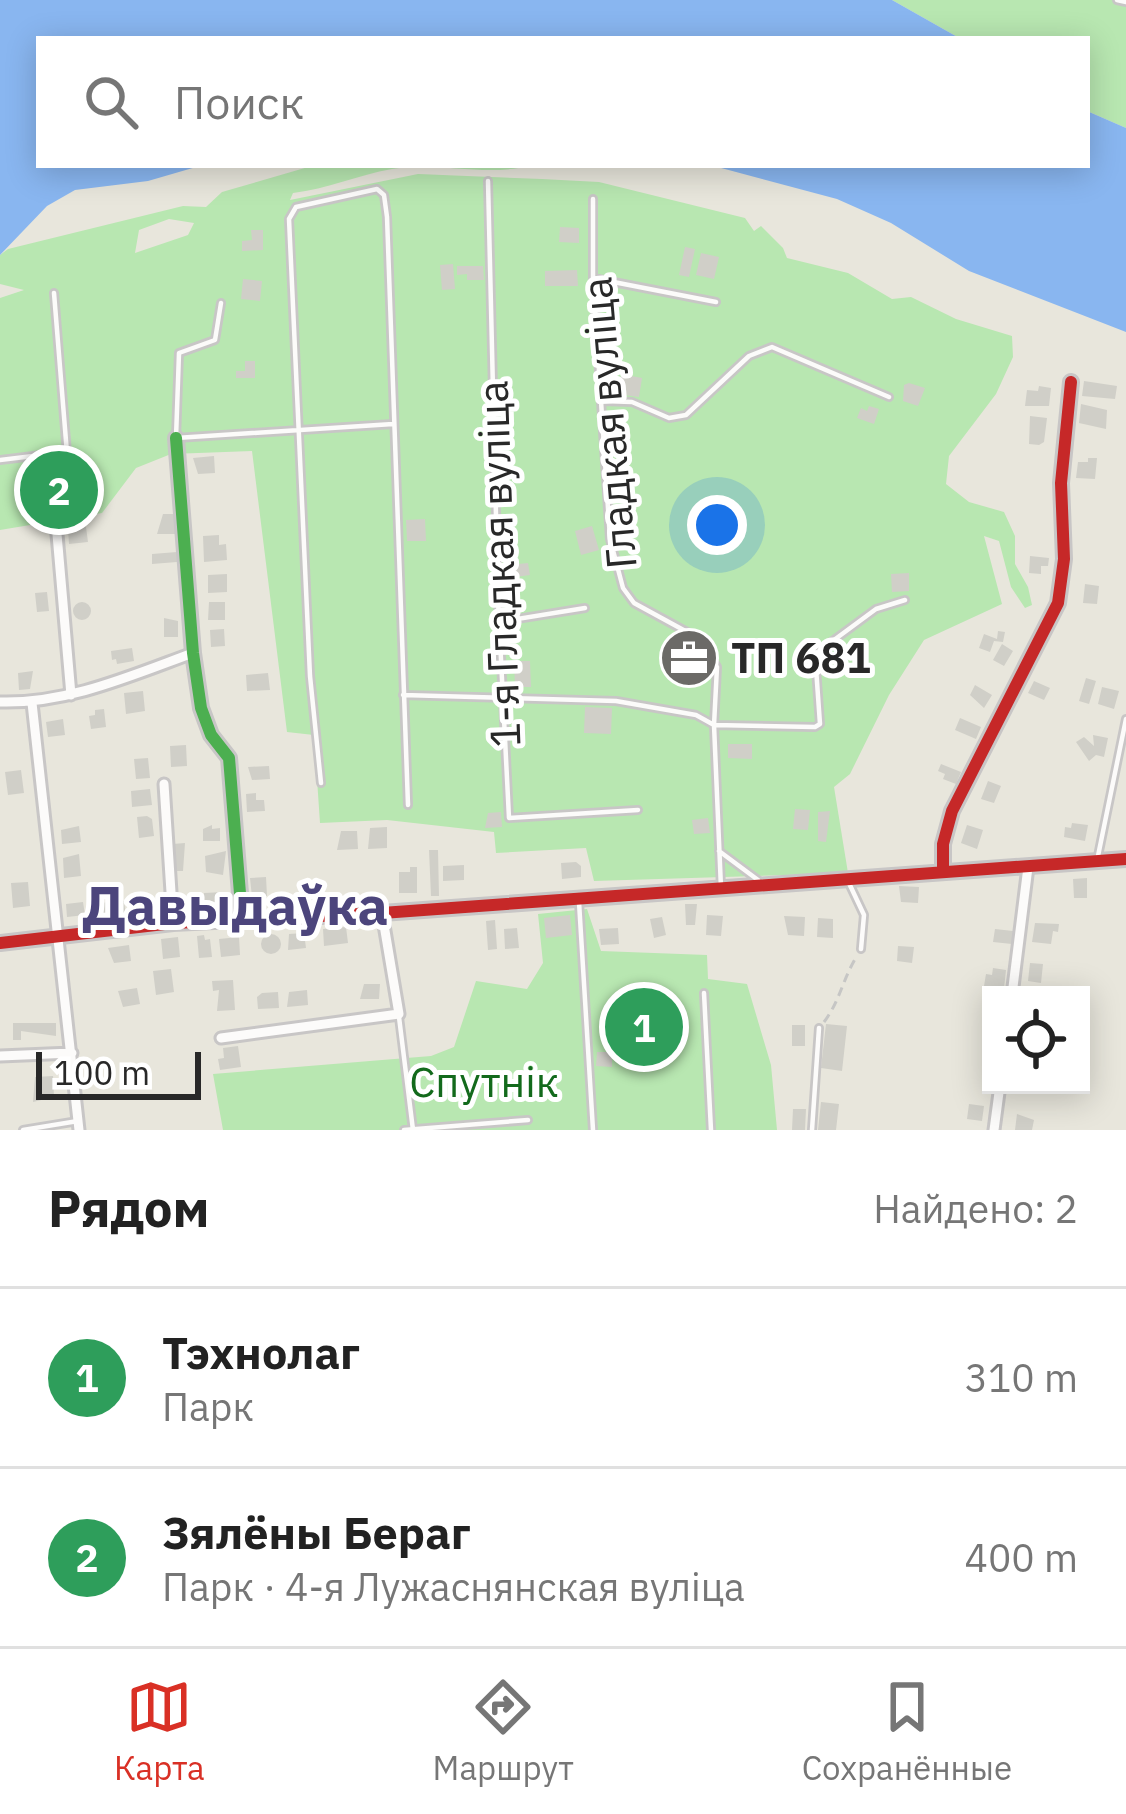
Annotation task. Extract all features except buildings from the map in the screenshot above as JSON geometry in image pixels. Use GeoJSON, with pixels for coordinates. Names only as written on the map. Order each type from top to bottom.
{"type":"FeatureCollection","features":[{"type":"Feature","properties":{"kind":"street"},"geometry":{"type":"LineString","coordinates":[[943,872],[944,832],[1001,708],[1058,602],[1063,567],[1061,484],[1071,382]]}},
{"type":"Feature","properties":{"kind":"street"},"geometry":{"type":"LineString","coordinates":[[176,438],[193,653],[201,708],[211,736],[229,758],[242,918]]}},
{"type":"Feature","properties":{"kind":"street"},"geometry":{"type":"LineString","coordinates":[[56,524],[71,695]]}},
{"type":"Feature","properties":{"kind":"street"},"geometry":{"type":"LineString","coordinates":[[0,702],[32,703],[71,695],[193,653]]}},
{"type":"Feature","properties":{"kind":"street"},"geometry":{"type":"LineString","coordinates":[[32,703],[78,1126]]}},
{"type":"Feature","properties":{"kind":"street"},"geometry":{"type":"LineString","coordinates":[[164,784],[173,923]]}},
{"type":"Feature","properties":{"kind":"street"},"geometry":{"type":"LineString","coordinates":[[0,943],[173,923],[382,913],[1126,860]]}},
{"type":"Feature","properties":{"kind":"street"},"geometry":{"type":"LineString","coordinates":[[1013,986],[1028,867]]}},
{"type":"Feature","properties":{"kind":"street"},"geometry":{"type":"LineString","coordinates":[[220,1038],[398,1014],[382,913]]}},
{"type":"Feature","properties":{"kind":"street"},"geometry":{"type":"LineString","coordinates":[[0,1056],[72,1054]]}},
{"type":"Feature","properties":{"kind":"street"},"geometry":{"type":"LineString","coordinates":[[994,1130],[999,1094]]}},
{"type":"Feature","properties":{"kind":"lane"},"geometry":{"type":"LineString","coordinates":[[1117,0],[1126,2]]}},
{"type":"Feature","properties":{"kind":"lane","name":"1-я Гладкая вуліца"},"geometry":{"type":"LineString","coordinates":[[488,181],[509,818],[638,810]]}},
{"type":"Feature","properties":{"kind":"lane"},"geometry":{"type":"LineString","coordinates":[[321,784],[310,676],[289,219],[296,207],[376,189],[384,195],[387,217],[409,806]]}},
{"type":"Feature","properties":{"kind":"lane","name":"Гладкая вуліца"},"geometry":{"type":"LineString","coordinates":[[593,200],[593,278],[610,539],[623,588],[634,603],[689,632],[717,667],[714,725],[721,888]]}},
{"type":"Feature","properties":{"kind":"lane"},"geometry":{"type":"LineString","coordinates":[[593,278],[716,302]]}},
{"type":"Feature","properties":{"kind":"lane"},"geometry":{"type":"LineString","coordinates":[[54,292],[68,499],[56,524]]}},
{"type":"Feature","properties":{"kind":"lane"},"geometry":{"type":"LineString","coordinates":[[221,303],[215,340],[179,353],[176,438],[393,424]]}},
{"type":"Feature","properties":{"kind":"lane"},"geometry":{"type":"LineString","coordinates":[[602,401],[632,402],[669,418],[686,415],[749,356],[772,346],[889,397]]}},
{"type":"Feature","properties":{"kind":"lane"},"geometry":{"type":"LineString","coordinates":[[0,460],[66,452]]}},
{"type":"Feature","properties":{"kind":"lane"},"geometry":{"type":"LineString","coordinates":[[404,695],[616,701],[696,715],[714,725],[814,728],[820,724],[820,710],[814,654],[876,608],[905,600]]}},
{"type":"Feature","properties":{"kind":"lane"},"geometry":{"type":"LineString","coordinates":[[499,622],[585,608]]}},
{"type":"Feature","properties":{"kind":"lane"},"geometry":{"type":"LineString","coordinates":[[1097,861],[1126,718]]}},
{"type":"Feature","properties":{"kind":"lane"},"geometry":{"type":"LineString","coordinates":[[719,851],[765,884]]}},
{"type":"Feature","properties":{"kind":"lane"},"geometry":{"type":"LineString","coordinates":[[846,878],[864,915],[861,949]]}},
{"type":"Feature","properties":{"kind":"lane"},"geometry":{"type":"LineString","coordinates":[[579,899],[593,1130]]}},
{"type":"Feature","properties":{"kind":"lane"},"geometry":{"type":"LineString","coordinates":[[704,993],[711,1130]]}},
{"type":"Feature","properties":{"kind":"lane"},"geometry":{"type":"LineString","coordinates":[[398,1014],[410,1130],[528,1120]]}},
{"type":"Feature","properties":{"kind":"lane"},"geometry":{"type":"LineString","coordinates":[[812,1130],[819,1028]]}},
{"type":"Feature","properties":{"kind":"lane"},"geometry":{"type":"LineString","coordinates":[[23,1130],[78,1126]]}},
{"type":"Feature","properties":{"kind":"path"},"geometry":{"type":"LineString","coordinates":[[819,1028],[840,1000],[845,975],[861,949]]}},
{"type":"Feature","properties":{"kind":"green space"},"geometry":{"type":"Polygon","coordinates":[[[892,0],[1126,0],[1126,128],[1090,112],[1090,36],[956,36],[892,0]]]}},
{"type":"Feature","properties":{"kind":"green space"},"geometry":{"type":"Polygon","coordinates":[[[305,168],[410,168],[293,193],[290,200],[418,174],[599,182],[745,218],[754,231],[761,226],[787,258],[848,273],[892,299],[911,297],[956,319],[1012,336],[1013,357],[996,394],[949,456],[946,484],[969,502],[1004,512],[1015,536],[1015,564],[1032,605],[1025,608],[1011,587],[999,541],[984,536],[1002,604],[924,640],[889,695],[850,774],[834,787],[848,873],[594,881],[586,848],[496,853],[494,832],[387,820],[320,823],[314,735],[287,732],[252,451],[171,454],[136,468],[102,513],[0,530],[0,298],[24,290],[0,284],[0,255],[8,249],[183,206],[206,207],[222,192],[305,168]],[[169,219],[139,230],[135,253],[188,235],[194,223],[169,219]]]}},
{"type":"Feature","properties":{"kind":"green space","name":"Спутнік"},"geometry":{"type":"Polygon","coordinates":[[[587,909],[601,951],[707,955],[708,979],[747,984],[771,1065],[777,1130],[223,1130],[213,1074],[431,1056],[454,1047],[476,981],[527,989],[543,963],[538,914],[587,909]]]}},
{"type":"Feature","properties":{"kind":"water"},"geometry":{"type":"Polygon","coordinates":[[[0,0],[892,0],[956,36],[36,36],[36,168],[193,168],[148,181],[75,190],[47,206],[0,255],[0,0]]]}},
{"type":"Feature","properties":{"kind":"water"},"geometry":{"type":"Polygon","coordinates":[[[1090,112],[1126,128],[1126,332],[969,271],[891,223],[837,199],[721,168],[1090,168],[1090,112]]]}},
{"type":"Feature","properties":{"kind":"traffic: fast"},"geometry":{"type":"LineString","coordinates":[[176,438],[193,653],[201,708],[211,735],[229,758],[242,918]]}},
{"type":"Feature","properties":{"kind":"traffic: jam"},"geometry":{"type":"LineString","coordinates":[[943,871],[943,844],[952,811],[1058,603],[1064,559],[1061,483],[1071,382]]}},
{"type":"Feature","properties":{"kind":"traffic: jam"},"geometry":{"type":"LineString","coordinates":[[0,943],[173,923],[382,913],[1126,859]]}},
{"type":"Feature","properties":{"kind":"place","name":"Зялёны Бераг"},"geometry":{"type":"Point","coordinates":[59,490]}},
{"type":"Feature","properties":{"kind":"place","name":"ТП 681"},"geometry":{"type":"Point","coordinates":[689,658]}},
{"type":"Feature","properties":{"kind":"place","name":"Тэхнолаг"},"geometry":{"type":"Point","coordinates":[644,1027]}},
{"type":"Feature","properties":{"kind":"district","name":"Давыдаўка"},"geometry":{"type":"Point","coordinates":[235,906]}}]}
